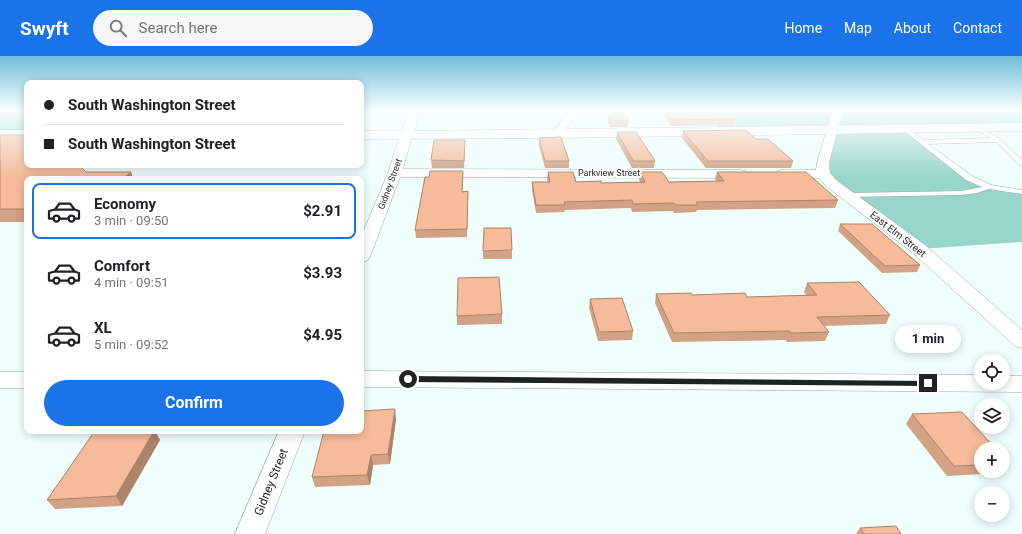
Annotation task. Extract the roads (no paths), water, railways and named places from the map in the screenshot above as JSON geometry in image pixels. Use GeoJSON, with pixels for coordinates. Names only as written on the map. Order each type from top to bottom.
{"type":"FeatureCollection","features":[{"type":"Feature","properties":{"kind":"main road"},"geometry":{"type":"LineString","coordinates":[[364,135],[674,132]]}},
{"type":"Feature","properties":{"kind":"main road"},"geometry":{"type":"LineString","coordinates":[[0,134],[24,134]]}},
{"type":"Feature","properties":{"kind":"street"},"geometry":{"type":"LineString","coordinates":[[767,174],[822,174],[822,163],[832,132]]}},
{"type":"Feature","properties":{"kind":"street","name":"Gidney Street"},"geometry":{"type":"LineString","coordinates":[[364,250],[395,173],[406,135]]}},
{"type":"Feature","properties":{"kind":"street","name":"Parkview Street"},"geometry":{"type":"LineString","coordinates":[[395,173],[751,174]]}},
{"type":"Feature","properties":{"kind":"street","name":"East Elm Street"},"geometry":{"type":"LineString","coordinates":[[822,174],[831,183],[918,249],[1022,341]]}},
{"type":"Feature","properties":{"kind":"street"},"geometry":{"type":"LineString","coordinates":[[364,379],[1022,384]]}},
{"type":"Feature","properties":{"kind":"street"},"geometry":{"type":"LineString","coordinates":[[0,380],[24,380]]}},
{"type":"Feature","properties":{"kind":"street","name":"Gidney Street"},"geometry":{"type":"LineString","coordinates":[[250,534],[291,434]]}},
{"type":"Feature","properties":{"kind":"lane"},"geometry":{"type":"LineString","coordinates":[[910,132],[969,178],[989,187],[1022,192]]}},
{"type":"Feature","properties":{"kind":"lane"},"geometry":{"type":"LineString","coordinates":[[985,132],[998,140],[1022,164]]}},
{"type":"Feature","properties":{"kind":"lane"},"geometry":{"type":"LineString","coordinates":[[922,142],[998,140]]}},
{"type":"Feature","properties":{"kind":"lane"},"geometry":{"type":"LineString","coordinates":[[962,141],[972,147]]}},
{"type":"Feature","properties":{"kind":"lane"},"geometry":{"type":"LineString","coordinates":[[847,195],[961,193],[977,191],[989,187]]}}]}
